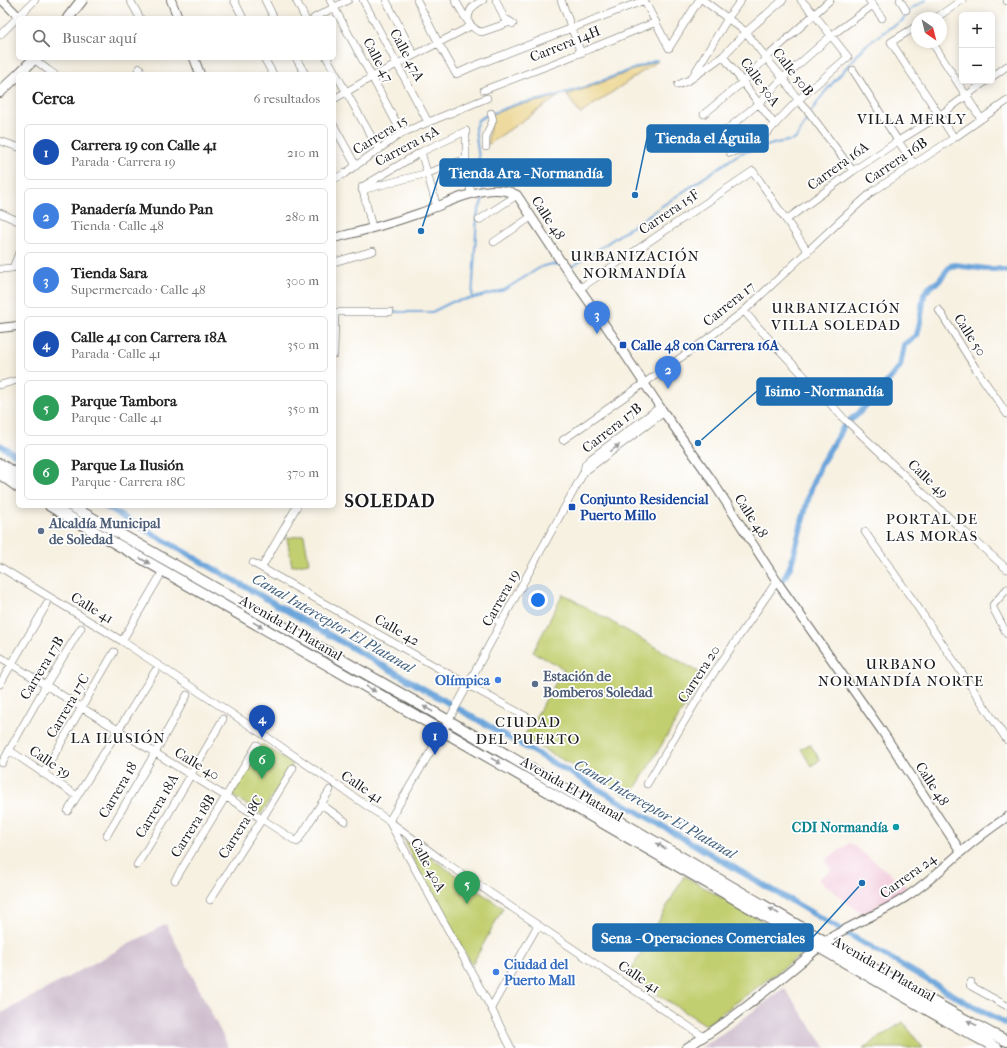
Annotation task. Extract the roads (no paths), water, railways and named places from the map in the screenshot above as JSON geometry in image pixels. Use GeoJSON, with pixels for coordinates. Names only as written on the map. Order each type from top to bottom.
{"type":"FeatureCollection","features":[{"type":"Feature","properties":{"kind":"main road"},"geometry":{"type":"LineString","coordinates":[[70,16],[82,0]]}},
{"type":"Feature","properties":{"kind":"main road"},"geometry":{"type":"LineString","coordinates":[[22,72],[33,60]]}},
{"type":"Feature","properties":{"kind":"main road"},"geometry":{"type":"LineString","coordinates":[[0,92],[16,78]]}},
{"type":"Feature","properties":{"kind":"main road"},"geometry":{"type":"LineString","coordinates":[[0,464],[16,474]]}},
{"type":"Feature","properties":{"kind":"main road"},"geometry":{"type":"LineString","coordinates":[[0,474],[16,486]]}},
{"type":"Feature","properties":{"kind":"main road","name":"Avenida El Platanal"},"geometry":{"type":"LineString","coordinates":[[53,508],[444,731],[953,1013],[1007,1041]]}},
{"type":"Feature","properties":{"kind":"main road","name":"Avenida El Platanal"},"geometry":{"type":"LineString","coordinates":[[75,508],[450,719],[826,942],[947,1021],[997,1048]]}},
{"type":"Feature","properties":{"kind":"street"},"geometry":{"type":"LineString","coordinates":[[2,0],[18,16]]}},
{"type":"Feature","properties":{"kind":"street"},"geometry":{"type":"LineString","coordinates":[[20,16],[34,0]]}},
{"type":"Feature","properties":{"kind":"street"},"geometry":{"type":"LineString","coordinates":[[130,0],[139,16]]}},
{"type":"Feature","properties":{"kind":"street"},"geometry":{"type":"LineString","coordinates":[[171,0],[177,16]]}},
{"type":"Feature","properties":{"kind":"street"},"geometry":{"type":"LineString","coordinates":[[234,0],[242,16]]}},
{"type":"Feature","properties":{"kind":"street"},"geometry":{"type":"LineString","coordinates":[[265,0],[273,16]]}},
{"type":"Feature","properties":{"kind":"street"},"geometry":{"type":"LineString","coordinates":[[296,0],[304,16]]}},
{"type":"Feature","properties":{"kind":"street","name":"Calle 47"},"geometry":{"type":"LineString","coordinates":[[330,0],[402,133]]}},
{"type":"Feature","properties":{"kind":"street"},"geometry":{"type":"LineString","coordinates":[[318,16],[348,0]]}},
{"type":"Feature","properties":{"kind":"street","name":"Calle 47A"},"geometry":{"type":"LineString","coordinates":[[363,0],[428,122]]}},
{"type":"Feature","properties":{"kind":"street"},"geometry":{"type":"LineString","coordinates":[[386,0],[414,55]]}},
{"type":"Feature","properties":{"kind":"street"},"geometry":{"type":"LineString","coordinates":[[417,0],[456,74],[644,0],[669,48],[699,0]]}},
{"type":"Feature","properties":{"kind":"street"},"geometry":{"type":"LineString","coordinates":[[455,0],[470,24],[480,32],[512,23],[504,18],[496,0]]}},
{"type":"Feature","properties":{"kind":"street"},"geometry":{"type":"LineString","coordinates":[[470,24],[469,13],[471,8],[482,0]]}},
{"type":"Feature","properties":{"kind":"street","name":"Calle 50B"},"geometry":{"type":"LineString","coordinates":[[703,0],[746,32],[854,171]]}},
{"type":"Feature","properties":{"kind":"street"},"geometry":{"type":"LineString","coordinates":[[691,79],[728,18],[741,0]]}},
{"type":"Feature","properties":{"kind":"street"},"geometry":{"type":"LineString","coordinates":[[678,85],[691,79],[724,56],[746,32],[783,0]]}},
{"type":"Feature","properties":{"kind":"street"},"geometry":{"type":"LineString","coordinates":[[730,153],[751,146],[761,139],[798,100],[848,57],[832,35],[801,0]]}},
{"type":"Feature","properties":{"kind":"street"},"geometry":{"type":"LineString","coordinates":[[704,114],[743,82],[766,58],[830,0]]}},
{"type":"Feature","properties":{"kind":"street"},"geometry":{"type":"LineString","coordinates":[[900,0],[906,10]]}},
{"type":"Feature","properties":{"kind":"street"},"geometry":{"type":"LineString","coordinates":[[945,12],[962,0]]}},
{"type":"Feature","properties":{"kind":"street"},"geometry":{"type":"LineString","coordinates":[[563,1],[581,53]]}},
{"type":"Feature","properties":{"kind":"street"},"geometry":{"type":"LineString","coordinates":[[719,136],[759,103],[783,78],[871,2],[882,18]]}},
{"type":"Feature","properties":{"kind":"street"},"geometry":{"type":"LineString","coordinates":[[0,35],[16,20]]}},
{"type":"Feature","properties":{"kind":"street","name":"Carrera 14H"},"geometry":{"type":"LineString","coordinates":[[484,90],[581,53],[656,22]]}},
{"type":"Feature","properties":{"kind":"street"},"geometry":{"type":"LineString","coordinates":[[336,98],[470,24]]}},
{"type":"Feature","properties":{"kind":"street"},"geometry":{"type":"LineString","coordinates":[[911,30],[891,42],[954,138]]}},
{"type":"Feature","properties":{"kind":"street"},"geometry":{"type":"LineString","coordinates":[[936,48],[981,119]]}},
{"type":"Feature","properties":{"kind":"street","name":"Calle 50A"},"geometry":{"type":"LineString","coordinates":[[724,56],[775,125]]}},
{"type":"Feature","properties":{"kind":"street"},"geometry":{"type":"LineString","coordinates":[[35,60],[51,72]]}},
{"type":"Feature","properties":{"kind":"street"},"geometry":{"type":"LineString","coordinates":[[195,60],[199,72]]}},
{"type":"Feature","properties":{"kind":"street"},"geometry":{"type":"LineString","coordinates":[[265,60],[272,72]]}},
{"type":"Feature","properties":{"kind":"street"},"geometry":{"type":"LineString","coordinates":[[297,60],[304,72]]}},
{"type":"Feature","properties":{"kind":"street"},"geometry":{"type":"LineString","coordinates":[[328,60],[335,72]]}},
{"type":"Feature","properties":{"kind":"street"},"geometry":{"type":"LineString","coordinates":[[995,75],[1007,66]]}},
{"type":"Feature","properties":{"kind":"street"},"geometry":{"type":"LineString","coordinates":[[853,70],[914,164]]}},
{"type":"Feature","properties":{"kind":"street"},"geometry":{"type":"LineString","coordinates":[[336,74],[379,150]]}},
{"type":"Feature","properties":{"kind":"street","name":"Carrera 16A"},"geometry":{"type":"LineString","coordinates":[[786,220],[898,141],[939,116],[982,84]]}},
{"type":"Feature","properties":{"kind":"street","name":"Carrera 15"},"geometry":{"type":"LineString","coordinates":[[336,178],[356,166],[402,133],[486,98]]}},
{"type":"Feature","properties":{"kind":"street","name":"Carrera 16B"},"geometry":{"type":"LineString","coordinates":[[808,252],[872,192],[1007,101]]}},
{"type":"Feature","properties":{"kind":"street"},"geometry":{"type":"LineString","coordinates":[[486,147],[486,137],[493,120],[492,114]]}},
{"type":"Feature","properties":{"kind":"street"},"geometry":{"type":"LineString","coordinates":[[336,130],[356,166]]}},
{"type":"Feature","properties":{"kind":"street","name":"Carrera 15A"},"geometry":{"type":"LineString","coordinates":[[362,188],[421,152],[466,131],[466,158]]}},
{"type":"Feature","properties":{"kind":"street"},"geometry":{"type":"LineString","coordinates":[[0,141],[16,146]]}},
{"type":"Feature","properties":{"kind":"street"},"geometry":{"type":"LineString","coordinates":[[421,152],[437,207]]}},
{"type":"Feature","properties":{"kind":"street"},"geometry":{"type":"LineString","coordinates":[[372,227],[362,188],[428,173],[466,158],[471,193]]}},
{"type":"Feature","properties":{"kind":"street","name":"Carrera 15F"},"geometry":{"type":"LineString","coordinates":[[580,289],[753,171],[786,220]]}},
{"type":"Feature","properties":{"kind":"street"},"geometry":{"type":"LineString","coordinates":[[336,237],[419,214],[471,193],[506,190],[517,195]]}},
{"type":"Feature","properties":{"kind":"street"},"geometry":{"type":"LineString","coordinates":[[479,220],[517,195]]}},
{"type":"Feature","properties":{"kind":"street","name":"Calle 48"},"geometry":{"type":"LineString","coordinates":[[517,195],[561,265],[569,273],[711,480],[778,582],[882,731],[961,852]]}},
{"type":"Feature","properties":{"kind":"street"},"geometry":{"type":"LineString","coordinates":[[0,214],[16,220]]}},
{"type":"Feature","properties":{"kind":"street"},"geometry":{"type":"LineString","coordinates":[[494,242],[531,217]]}},
{"type":"Feature","properties":{"kind":"street"},"geometry":{"type":"LineString","coordinates":[[786,220],[808,252]]}},
{"type":"Feature","properties":{"kind":"street"},"geometry":{"type":"LineString","coordinates":[[336,261],[373,251]]}},
{"type":"Feature","properties":{"kind":"street","name":"Carrera 17"},"geometry":{"type":"LineString","coordinates":[[563,440],[744,312],[808,252]]}},
{"type":"Feature","properties":{"kind":"street"},"geometry":{"type":"LineString","coordinates":[[0,269],[13,268],[16,260]]}},
{"type":"Feature","properties":{"kind":"street","name":"Calle 50"},"geometry":{"type":"LineString","coordinates":[[939,310],[976,369],[1007,414]]}},
{"type":"Feature","properties":{"kind":"street"},"geometry":{"type":"LineString","coordinates":[[336,312],[390,312]]}},
{"type":"Feature","properties":{"kind":"street","name":"Calle 49"},"geometry":{"type":"LineString","coordinates":[[744,312],[764,336],[803,374],[847,422],[958,526],[1007,569]]}},
{"type":"Feature","properties":{"kind":"street"},"geometry":{"type":"LineString","coordinates":[[0,328],[16,326]]}},
{"type":"Feature","properties":{"kind":"street"},"geometry":{"type":"LineString","coordinates":[[0,385],[16,381]]}},
{"type":"Feature","properties":{"kind":"street","name":"Carrera 19"},"geometry":{"type":"LineString","coordinates":[[389,821],[444,731],[460,699],[587,468],[662,410]]}},
{"type":"Feature","properties":{"kind":"street"},"geometry":{"type":"LineString","coordinates":[[262,567],[296,508]]}},
{"type":"Feature","properties":{"kind":"street"},"geometry":{"type":"LineString","coordinates":[[865,532],[915,603],[1007,740]]}},
{"type":"Feature","properties":{"kind":"street","name":"Calle 42"},"geometry":{"type":"LineString","coordinates":[[253,563],[528,718]]}},
{"type":"Feature","properties":{"kind":"street","name":"Calle 41"},"geometry":{"type":"LineString","coordinates":[[0,567],[122,641],[267,737],[389,821],[443,861],[704,1037]]}},
{"type":"Feature","properties":{"kind":"street"},"geometry":{"type":"LineString","coordinates":[[122,641],[163,571]]}},
{"type":"Feature","properties":{"kind":"street","name":"Carrera 20"},"geometry":{"type":"LineString","coordinates":[[647,784],[709,680],[778,582]]}},
{"type":"Feature","properties":{"kind":"street"},"geometry":{"type":"LineString","coordinates":[[1007,589],[992,608],[1007,634]]}},
{"type":"Feature","properties":{"kind":"street"},"geometry":{"type":"LineString","coordinates":[[0,684],[47,604]]}},
{"type":"Feature","properties":{"kind":"street","name":"Carrera 17B"},"geometry":{"type":"LineString","coordinates":[[2,762],[46,685],[81,628]]}},
{"type":"Feature","properties":{"kind":"street","name":"Carrera 17C"},"geometry":{"type":"LineString","coordinates":[[43,774],[114,652]]}},
{"type":"Feature","properties":{"kind":"street","name":"Calle 40"},"geometry":{"type":"LineString","coordinates":[[0,657],[297,842],[321,804]]}},
{"type":"Feature","properties":{"kind":"street"},"geometry":{"type":"LineString","coordinates":[[68,811],[155,671]]}},
{"type":"Feature","properties":{"kind":"street","name":"Carrera 18"},"geometry":{"type":"LineString","coordinates":[[107,836],[188,694]]}},
{"type":"Feature","properties":{"kind":"street","name":"Carrera 18A"},"geometry":{"type":"LineString","coordinates":[[137,865],[223,719]]}},
{"type":"Feature","properties":{"kind":"street","name":"Carrera 18B"},"geometry":{"type":"LineString","coordinates":[[175,880],[258,745]]}},
{"type":"Feature","properties":{"kind":"street","name":"Calle 39"},"geometry":{"type":"LineString","coordinates":[[9,750],[77,796]]}},
{"type":"Feature","properties":{"kind":"street","name":"Carrera 18C"},"geometry":{"type":"LineString","coordinates":[[210,900],[293,768]]}},
{"type":"Feature","properties":{"kind":"street"},"geometry":{"type":"LineString","coordinates":[[330,790],[321,804],[346,821]]}},
{"type":"Feature","properties":{"kind":"street","name":"Carrera 24"},"geometry":{"type":"LineString","coordinates":[[686,1048],[738,1013],[826,942],[849,926],[890,907],[907,897],[961,852],[1007,817]]}},
{"type":"Feature","properties":{"kind":"street","name":"Calle 40A"},"geometry":{"type":"LineString","coordinates":[[389,821],[491,1008],[511,1048]]}},
{"type":"Feature","properties":{"kind":"street"},"geometry":{"type":"LineString","coordinates":[[491,1008],[538,925]]}},
{"type":"Feature","properties":{"kind":"street"},"geometry":{"type":"LineString","coordinates":[[971,982],[971,986],[1007,1006]]}},
{"type":"Feature","properties":{"kind":"waterway"},"geometry":{"type":"LineString","coordinates":[[811,112],[824,93],[865,46],[888,29],[902,21],[911,9],[926,0]]}},
{"type":"Feature","properties":{"kind":"waterway"},"geometry":{"type":"LineString","coordinates":[[493,113],[517,104],[545,99],[585,87],[657,60]]}},
{"type":"Feature","properties":{"kind":"waterway"},"geometry":{"type":"LineString","coordinates":[[483,190],[475,128],[478,120],[489,114]]}},
{"type":"Feature","properties":{"kind":"waterway"},"geometry":{"type":"LineString","coordinates":[[568,266],[571,267],[575,265],[741,153],[776,143],[794,140],[798,136],[809,116]]}},
{"type":"Feature","properties":{"kind":"waterway"},"geometry":{"type":"LineString","coordinates":[[472,299],[477,217],[484,194]]}},
{"type":"Feature","properties":{"kind":"waterway"},"geometry":{"type":"LineString","coordinates":[[393,311],[432,312],[452,302],[504,290],[546,265],[561,265]]}},
{"type":"Feature","properties":{"kind":"waterway"},"geometry":{"type":"LineString","coordinates":[[783,580],[790,567],[811,488],[821,464],[846,423],[857,415],[900,366],[904,345],[917,335],[924,294],[930,287],[939,281],[951,266],[955,265],[1007,271]]}},
{"type":"Feature","properties":{"kind":"waterway","name":"Canal Interceptor El Platanal"},"geometry":{"type":"LineString","coordinates":[[0,445],[16,455]]}},
{"type":"Feature","properties":{"kind":"waterway","name":"Canal Interceptor El Platanal"},"geometry":{"type":"LineString","coordinates":[[107,508],[583,780],[969,1004],[1007,1024]]}},
{"type":"Feature","properties":{"kind":"place","name":"Tienda el Águila"},"geometry":{"type":"Point","coordinates":[635,195]}},
{"type":"Feature","properties":{"kind":"place","name":"Tienda Ara - Normandía"},"geometry":{"type":"Point","coordinates":[421,231]}},
{"type":"Feature","properties":{"kind":"place","name":"Tienda Sara"},"geometry":{"type":"Point","coordinates":[597,334]}},
{"type":"Feature","properties":{"kind":"place","name":"Calle 48 con Carrera 16A"},"geometry":{"type":"Point","coordinates":[623,345]}},
{"type":"Feature","properties":{"kind":"place","name":"Panadería Mundo Pan"},"geometry":{"type":"Point","coordinates":[668,389]}},
{"type":"Feature","properties":{"kind":"place","name":"Isimo - Normandía"},"geometry":{"type":"Point","coordinates":[698,443]}},
{"type":"Feature","properties":{"kind":"place","name":"Conjunto Residencial Puerto Millo"},"geometry":{"type":"Point","coordinates":[572,507]}},
{"type":"Feature","properties":{"kind":"place","name":"Alcaldía Municipal de Soledad"},"geometry":{"type":"Point","coordinates":[41,531]}},
{"type":"Feature","properties":{"kind":"place","name":"Olímpica"},"geometry":{"type":"Point","coordinates":[498,680]}},
{"type":"Feature","properties":{"kind":"place","name":"Estación de Bomberos Soledad"},"geometry":{"type":"Point","coordinates":[535,684]}},
{"type":"Feature","properties":{"kind":"place","name":"Calle 41 con Carrera 18A"},"geometry":{"type":"Point","coordinates":[262,738]}},
{"type":"Feature","properties":{"kind":"place","name":"Carrera 19 con Calle 41"},"geometry":{"type":"Point","coordinates":[435,755]}},
{"type":"Feature","properties":{"kind":"place","name":"Parque La Ilusión"},"geometry":{"type":"Point","coordinates":[262,779]}},
{"type":"Feature","properties":{"kind":"place","name":"CDI Normandía"},"geometry":{"type":"Point","coordinates":[896,827]}},
{"type":"Feature","properties":{"kind":"place","name":"Sena - Operaciones Comerciales"},"geometry":{"type":"Point","coordinates":[862,883]}},
{"type":"Feature","properties":{"kind":"place","name":"Parque Tambora"},"geometry":{"type":"Point","coordinates":[467,904]}},
{"type":"Feature","properties":{"kind":"place","name":"Ciudad del Puerto Mall"},"geometry":{"type":"Point","coordinates":[496,972]}},
{"type":"Feature","properties":{"kind":"district","name":"VILLA MERLY"},"geometry":{"type":"Point","coordinates":[912,119]}},
{"type":"Feature","properties":{"kind":"district","name":"URBANIZACIÓN NORMANDÍA"},"geometry":{"type":"Point","coordinates":[635,264]}},
{"type":"Feature","properties":{"kind":"district","name":"URBANIZACIÓN VILLA SOLEDAD"},"geometry":{"type":"Point","coordinates":[836,316]}},
{"type":"Feature","properties":{"kind":"district","name":"SOLEDAD"},"geometry":{"type":"Point","coordinates":[390,501]}},
{"type":"Feature","properties":{"kind":"district","name":"PORTAL DE LAS MORAS"},"geometry":{"type":"Point","coordinates":[932,528]}},
{"type":"Feature","properties":{"kind":"district","name":"URBANO NORMANDÍA NORTE"},"geometry":{"type":"Point","coordinates":[901,672]}},
{"type":"Feature","properties":{"kind":"district","name":"CIUDAD DEL PUERTO"},"geometry":{"type":"Point","coordinates":[528,730]}},
{"type":"Feature","properties":{"kind":"district","name":"LA ILUSIÓN"},"geometry":{"type":"Point","coordinates":[118,738]}}]}
